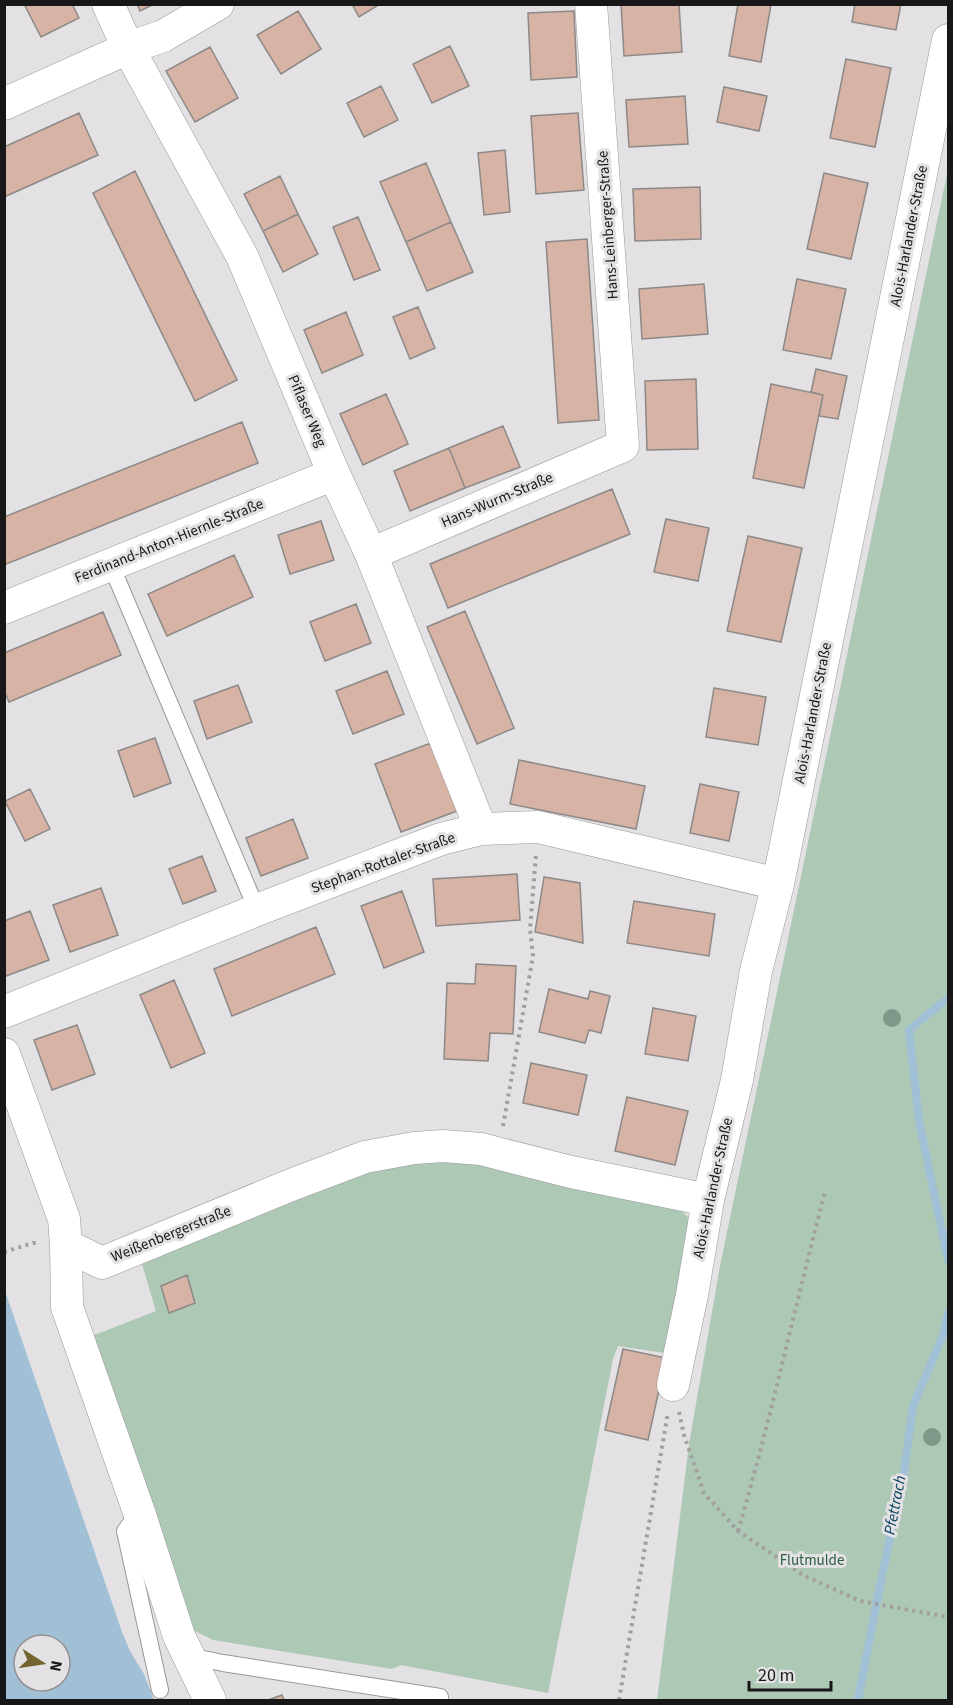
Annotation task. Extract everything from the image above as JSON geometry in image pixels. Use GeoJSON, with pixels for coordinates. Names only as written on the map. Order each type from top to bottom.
{"type":"FeatureCollection","features":[{"type":"Feature","properties":{"kind":"street","name":"Piflaser Weg"},"geometry":{"type":"LineString","coordinates":[[108,4],[128,48],[242,256],[334,474],[371,554],[481,829]]}},
{"type":"Feature","properties":{"kind":"street"},"geometry":{"type":"LineString","coordinates":[[4,104],[128,48],[163,36],[218,4]]}},
{"type":"Feature","properties":{"kind":"street","name":"Hans-Leinberger-Straße"},"geometry":{"type":"LineString","coordinates":[[591,4],[623,446]]}},
{"type":"Feature","properties":{"kind":"street","name":"Alois-Harlander-Straße"},"geometry":{"type":"LineString","coordinates":[[673,1385],[692,1295],[708,1200],[737,1080],[756,970],[778,884],[948,40]]}},
{"type":"Feature","properties":{"kind":"street","name":"Hans-Wurm-Straße"},"geometry":{"type":"LineString","coordinates":[[371,554],[623,446]]}},
{"type":"Feature","properties":{"kind":"street","name":"Ferdinand-Anton-Hiernle-Straße"},"geometry":{"type":"LineString","coordinates":[[4,608],[334,474]]}},
{"type":"Feature","properties":{"kind":"street","name":"Stephan-Rottaler-Straße"},"geometry":{"type":"LineString","coordinates":[[4,1012],[441,839],[481,829],[538,827],[778,884]]}},
{"type":"Feature","properties":{"kind":"street"},"geometry":{"type":"LineString","coordinates":[[4,1054],[64,1219],[67,1307],[139,1512],[179,1636],[210,1701]]}},
{"type":"Feature","properties":{"kind":"street","name":"Weißenbergerstraße"},"geometry":{"type":"LineString","coordinates":[[66,1245],[102,1263],[365,1157],[414,1148],[443,1146],[481,1149],[571,1172],[708,1200]]}},
{"type":"Feature","properties":{"kind":"lane"},"geometry":{"type":"LineString","coordinates":[[111,565],[257,910]]}},
{"type":"Feature","properties":{"kind":"lane"},"geometry":{"type":"LineString","coordinates":[[139,1512],[125,1531],[160,1690]]}},
{"type":"Feature","properties":{"kind":"lane"},"geometry":{"type":"LineString","coordinates":[[189,1656],[440,1697]]}},
{"type":"Feature","properties":{"kind":"path"},"geometry":{"type":"LineString","coordinates":[[499,1153],[533,956],[530,929],[538,827]]}},
{"type":"Feature","properties":{"kind":"path"},"geometry":{"type":"LineString","coordinates":[[738,1531],[825,1192]]}},
{"type":"Feature","properties":{"kind":"path"},"geometry":{"type":"LineString","coordinates":[[4,1252],[33,1242]]}},
{"type":"Feature","properties":{"kind":"path"},"geometry":{"type":"LineString","coordinates":[[673,1385],[684,1435],[704,1493],[738,1531],[802,1575],[860,1601],[948,1617]]}},
{"type":"Feature","properties":{"kind":"path"},"geometry":{"type":"LineString","coordinates":[[620,1701],[673,1385]]}},
{"type":"Feature","properties":{"kind":"green space","name":"Flutmulde"},"geometry":{"type":"Polygon","coordinates":[[[948,169],[948,1700],[657,1700],[689,1444],[720,1266],[948,169]]]}},
{"type":"Feature","properties":{"kind":"green space"},"geometry":{"type":"Polygon","coordinates":[[[404,1157],[477,1161],[681,1210],[693,1222],[671,1354],[618,1346],[613,1359],[548,1693],[401,1665],[392,1669],[213,1640],[191,1629],[87,1338],[156,1311],[141,1261],[404,1157]]]}},
{"type":"Feature","properties":{"kind":"water"},"geometry":{"type":"Polygon","coordinates":[[[4,1288],[122,1632],[144,1674],[154,1700],[5,1700],[4,1288]]]}},
{"type":"Feature","properties":{"kind":"building"},"geometry":{"type":"Polygon","coordinates":[[[24,4],[72,4],[79,18],[41,37],[24,4]]]}},
{"type":"Feature","properties":{"kind":"building"},"geometry":{"type":"Polygon","coordinates":[[[137,4],[154,4],[140,11],[137,4]]]}},
{"type":"Feature","properties":{"kind":"building"},"geometry":{"type":"Polygon","coordinates":[[[352,4],[380,4],[359,17],[352,4]]]}},
{"type":"Feature","properties":{"kind":"building"},"geometry":{"type":"Polygon","coordinates":[[[621,4],[679,4],[682,52],[624,56],[621,4]]]}},
{"type":"Feature","properties":{"kind":"building"},"geometry":{"type":"Polygon","coordinates":[[[738,4],[771,5],[761,62],[729,56],[738,4]]]}},
{"type":"Feature","properties":{"kind":"building"},"geometry":{"type":"Polygon","coordinates":[[[855,4],[901,4],[896,30],[852,22],[855,4]]]}},
{"type":"Feature","properties":{"kind":"building"},"geometry":{"type":"Polygon","coordinates":[[[298,11],[321,49],[281,74],[257,35],[298,11]]]}},
{"type":"Feature","properties":{"kind":"building"},"geometry":{"type":"Polygon","coordinates":[[[574,11],[577,77],[531,80],[528,13],[574,11]]]}},
{"type":"Feature","properties":{"kind":"building"},"geometry":{"type":"Polygon","coordinates":[[[450,46],[469,86],[432,103],[413,64],[450,46]]]}},
{"type":"Feature","properties":{"kind":"building"},"geometry":{"type":"Polygon","coordinates":[[[210,47],[238,98],[195,122],[166,71],[210,47]]]}},
{"type":"Feature","properties":{"kind":"building"},"geometry":{"type":"Polygon","coordinates":[[[846,59],[891,68],[875,147],[830,138],[846,59]]]}},
{"type":"Feature","properties":{"kind":"building"},"geometry":{"type":"Polygon","coordinates":[[[381,86],[398,120],[364,137],[347,103],[381,86]]]}},
{"type":"Feature","properties":{"kind":"building"},"geometry":{"type":"Polygon","coordinates":[[[724,87],[767,96],[759,131],[717,122],[724,87]]]}},
{"type":"Feature","properties":{"kind":"building"},"geometry":{"type":"Polygon","coordinates":[[[685,96],[688,144],[629,147],[626,100],[685,96]]]}},
{"type":"Feature","properties":{"kind":"building"},"geometry":{"type":"Polygon","coordinates":[[[79,113],[98,155],[4,197],[4,147],[79,113]]]}},
{"type":"Feature","properties":{"kind":"building"},"geometry":{"type":"Polygon","coordinates":[[[578,113],[584,190],[536,194],[531,116],[578,113]]]}},
{"type":"Feature","properties":{"kind":"building"},"geometry":{"type":"Polygon","coordinates":[[[505,150],[510,212],[484,215],[478,153],[505,150]]]}},
{"type":"Feature","properties":{"kind":"building"},"geometry":{"type":"Polygon","coordinates":[[[426,163],[451,222],[406,242],[380,182],[426,163]]]}},
{"type":"Feature","properties":{"kind":"building"},"geometry":{"type":"Polygon","coordinates":[[[135,171],[237,380],[195,401],[93,193],[135,171]]]}},
{"type":"Feature","properties":{"kind":"building"},"geometry":{"type":"Polygon","coordinates":[[[824,173],[868,183],[851,259],[807,249],[824,173]]]}},
{"type":"Feature","properties":{"kind":"building"},"geometry":{"type":"Polygon","coordinates":[[[280,176],[298,214],[263,231],[244,194],[280,176]]]}},
{"type":"Feature","properties":{"kind":"building"},"geometry":{"type":"Polygon","coordinates":[[[700,187],[701,239],[635,241],[633,189],[700,187]]]}},
{"type":"Feature","properties":{"kind":"building"},"geometry":{"type":"Polygon","coordinates":[[[298,214],[318,254],[283,272],[263,231],[298,214]]]}},
{"type":"Feature","properties":{"kind":"building"},"geometry":{"type":"Polygon","coordinates":[[[358,217],[380,270],[354,280],[333,227],[358,217]]]}},
{"type":"Feature","properties":{"kind":"building"},"geometry":{"type":"Polygon","coordinates":[[[451,222],[473,272],[427,291],[406,242],[451,222]]]}},
{"type":"Feature","properties":{"kind":"building"},"geometry":{"type":"Polygon","coordinates":[[[587,239],[599,420],[558,423],[546,242],[587,239]]]}},
{"type":"Feature","properties":{"kind":"building"},"geometry":{"type":"Polygon","coordinates":[[[797,279],[846,289],[831,359],[783,350],[797,279]]]}},
{"type":"Feature","properties":{"kind":"building"},"geometry":{"type":"Polygon","coordinates":[[[704,284],[708,334],[642,339],[639,289],[704,284]]]}},
{"type":"Feature","properties":{"kind":"building"},"geometry":{"type":"Polygon","coordinates":[[[418,307],[435,348],[410,359],[393,317],[418,307]]]}},
{"type":"Feature","properties":{"kind":"building"},"geometry":{"type":"Polygon","coordinates":[[[346,312],[363,355],[322,373],[304,330],[346,312]]]}},
{"type":"Feature","properties":{"kind":"building"},"geometry":{"type":"Polygon","coordinates":[[[816,369],[847,376],[838,419],[819,416],[823,395],[811,392],[816,369]]]}},
{"type":"Feature","properties":{"kind":"building"},"geometry":{"type":"Polygon","coordinates":[[[696,379],[698,449],[647,450],[645,381],[696,379]]]}},
{"type":"Feature","properties":{"kind":"building"},"geometry":{"type":"Polygon","coordinates":[[[771,384],[823,395],[804,488],[753,478],[771,384]]]}},
{"type":"Feature","properties":{"kind":"building"},"geometry":{"type":"Polygon","coordinates":[[[386,394],[408,444],[363,465],[340,414],[386,394]]]}},
{"type":"Feature","properties":{"kind":"building"},"geometry":{"type":"Polygon","coordinates":[[[242,422],[258,463],[4,565],[4,517],[242,422]]]}},
{"type":"Feature","properties":{"kind":"building"},"geometry":{"type":"Polygon","coordinates":[[[503,426],[520,467],[465,488],[449,448],[503,426]]]}},
{"type":"Feature","properties":{"kind":"building"},"geometry":{"type":"Polygon","coordinates":[[[449,448],[465,488],[410,511],[394,471],[449,448]]]}},
{"type":"Feature","properties":{"kind":"building"},"geometry":{"type":"Polygon","coordinates":[[[612,489],[630,534],[448,608],[430,564],[612,489]]]}},
{"type":"Feature","properties":{"kind":"building"},"geometry":{"type":"Polygon","coordinates":[[[666,519],[709,528],[698,581],[654,572],[666,519]]]}},
{"type":"Feature","properties":{"kind":"building"},"geometry":{"type":"Polygon","coordinates":[[[321,521],[334,560],[290,574],[278,535],[321,521]]]}},
{"type":"Feature","properties":{"kind":"building"},"geometry":{"type":"Polygon","coordinates":[[[748,536],[802,548],[781,642],[727,631],[748,536]]]}},
{"type":"Feature","properties":{"kind":"building"},"geometry":{"type":"Polygon","coordinates":[[[234,555],[253,597],[167,636],[148,594],[234,555]]]}},
{"type":"Feature","properties":{"kind":"building"},"geometry":{"type":"Polygon","coordinates":[[[356,604],[371,643],[325,661],[310,622],[356,604]]]}},
{"type":"Feature","properties":{"kind":"building"},"geometry":{"type":"Polygon","coordinates":[[[465,611],[514,728],[477,744],[427,627],[465,611]]]}},
{"type":"Feature","properties":{"kind":"building"},"geometry":{"type":"Polygon","coordinates":[[[103,612],[121,655],[9,702],[4,690],[4,653],[103,612]]]}},
{"type":"Feature","properties":{"kind":"building"},"geometry":{"type":"Polygon","coordinates":[[[387,671],[404,714],[353,734],[336,691],[387,671]]]}},
{"type":"Feature","properties":{"kind":"building"},"geometry":{"type":"Polygon","coordinates":[[[238,685],[252,722],[207,739],[194,701],[238,685]]]}},
{"type":"Feature","properties":{"kind":"building"},"geometry":{"type":"Polygon","coordinates":[[[714,688],[766,697],[758,745],[706,737],[714,688]]]}},
{"type":"Feature","properties":{"kind":"building"},"geometry":{"type":"Polygon","coordinates":[[[155,738],[171,783],[134,797],[118,751],[155,738]]]}},
{"type":"Feature","properties":{"kind":"building"},"geometry":{"type":"Polygon","coordinates":[[[431,743],[457,811],[401,832],[375,764],[431,743]]]}},
{"type":"Feature","properties":{"kind":"building"},"geometry":{"type":"Polygon","coordinates":[[[519,760],[645,786],[636,829],[510,804],[519,760]]]}},
{"type":"Feature","properties":{"kind":"building"},"geometry":{"type":"Polygon","coordinates":[[[700,784],[739,792],[729,841],[690,833],[700,784]]]}},
{"type":"Feature","properties":{"kind":"building"},"geometry":{"type":"Polygon","coordinates":[[[30,789],[50,829],[25,841],[5,801],[30,789]]]}},
{"type":"Feature","properties":{"kind":"building"},"geometry":{"type":"Polygon","coordinates":[[[293,819],[308,858],[261,876],[246,838],[293,819]]]}},
{"type":"Feature","properties":{"kind":"building"},"geometry":{"type":"Polygon","coordinates":[[[202,856],[216,891],[183,904],[169,869],[202,856]]]}},
{"type":"Feature","properties":{"kind":"building"},"geometry":{"type":"Polygon","coordinates":[[[517,874],[520,920],[436,926],[433,879],[517,874]]]}},
{"type":"Feature","properties":{"kind":"building"},"geometry":{"type":"Polygon","coordinates":[[[544,877],[580,883],[583,943],[535,932],[544,877]]]}},
{"type":"Feature","properties":{"kind":"building"},"geometry":{"type":"Polygon","coordinates":[[[101,888],[118,935],[70,952],[53,905],[101,888]]]}},
{"type":"Feature","properties":{"kind":"building"},"geometry":{"type":"Polygon","coordinates":[[[402,891],[424,952],[384,968],[361,906],[402,891]]]}},
{"type":"Feature","properties":{"kind":"building"},"geometry":{"type":"Polygon","coordinates":[[[634,901],[715,914],[709,956],[627,943],[634,901]]]}},
{"type":"Feature","properties":{"kind":"building"},"geometry":{"type":"Polygon","coordinates":[[[30,911],[49,960],[6,976],[4,971],[4,921],[30,911]]]}},
{"type":"Feature","properties":{"kind":"building"},"geometry":{"type":"Polygon","coordinates":[[[316,927],[335,974],[232,1016],[214,969],[316,927]]]}},
{"type":"Feature","properties":{"kind":"building"},"geometry":{"type":"Polygon","coordinates":[[[476,964],[516,966],[513,1034],[490,1033],[488,1061],[444,1059],[447,983],[475,984],[476,964]]]}},
{"type":"Feature","properties":{"kind":"building"},"geometry":{"type":"Polygon","coordinates":[[[174,980],[205,1053],[171,1068],[140,995],[174,980]]]}},
{"type":"Feature","properties":{"kind":"building"},"geometry":{"type":"Polygon","coordinates":[[[549,989],[588,999],[590,991],[610,996],[601,1033],[589,1030],[585,1043],[539,1032],[549,989]]]}},
{"type":"Feature","properties":{"kind":"building"},"geometry":{"type":"Polygon","coordinates":[[[653,1008],[696,1016],[688,1061],[645,1054],[653,1008]]]}},
{"type":"Feature","properties":{"kind":"building"},"geometry":{"type":"Polygon","coordinates":[[[77,1025],[95,1074],[52,1090],[34,1040],[77,1025]]]}},
{"type":"Feature","properties":{"kind":"building"},"geometry":{"type":"Polygon","coordinates":[[[531,1063],[587,1075],[578,1115],[523,1103],[531,1063]]]}},
{"type":"Feature","properties":{"kind":"building"},"geometry":{"type":"Polygon","coordinates":[[[627,1097],[688,1111],[675,1165],[615,1151],[627,1097]]]}},
{"type":"Feature","properties":{"kind":"building"},"geometry":{"type":"Polygon","coordinates":[[[187,1275],[195,1303],[169,1313],[161,1286],[187,1275]]]}},
{"type":"Feature","properties":{"kind":"building"},"geometry":{"type":"Polygon","coordinates":[[[623,1349],[666,1358],[648,1440],[605,1430],[623,1349]]]}},
{"type":"Feature","properties":{"kind":"building"},"geometry":{"type":"Polygon","coordinates":[[[282,1695],[284,1700],[268,1700],[282,1695]]]}},
{"type":"Feature","properties":{"kind":"waterway","name":"Pfettrach"},"geometry":{"type":"LineString","coordinates":[[948,998],[909,1030],[919,1121],[948,1260]]}},
{"type":"Feature","properties":{"kind":"waterway","name":"Pfettrach"},"geometry":{"type":"LineString","coordinates":[[858,1700],[904,1472],[913,1406],[943,1335],[948,1313]]}}]}
